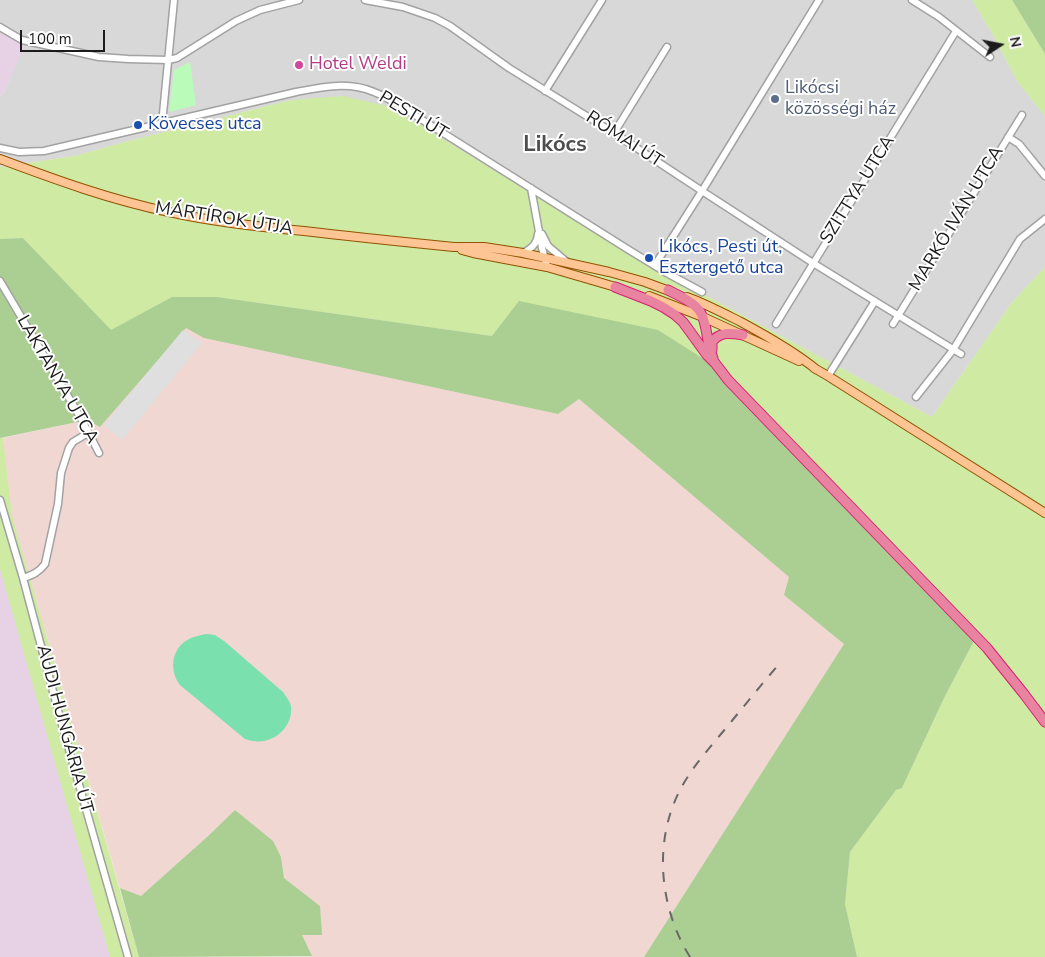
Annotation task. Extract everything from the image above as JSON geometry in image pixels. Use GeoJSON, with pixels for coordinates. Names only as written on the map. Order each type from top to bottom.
{"type":"FeatureCollection","features":[{"type":"Feature","properties":{"kind":"highway"},"geometry":{"type":"LineString","coordinates":[[615,286],[652,301],[674,314],[683,322],[728,380],[987,648],[1045,722]]}},
{"type":"Feature","properties":{"kind":"highway"},"geometry":{"type":"LineString","coordinates":[[668,290],[696,306],[703,317],[708,343],[715,363]]}},
{"type":"Feature","properties":{"kind":"highway"},"geometry":{"type":"LineString","coordinates":[[715,363],[712,350],[714,339],[721,334],[728,333],[743,335]]}},
{"type":"Feature","properties":{"kind":"main road","name":"MÁRTÍROK ÚTJA"},"geometry":{"type":"LineString","coordinates":[[0,159],[101,195],[201,219],[454,247]]}},
{"type":"Feature","properties":{"kind":"main road"},"geometry":{"type":"LineString","coordinates":[[454,247],[484,247],[523,253],[645,282],[691,298],[743,323],[817,370]]}},
{"type":"Feature","properties":{"kind":"main road"},"geometry":{"type":"LineString","coordinates":[[454,247],[473,253],[547,267],[655,298],[743,335],[828,376],[1045,514]]}},
{"type":"Feature","properties":{"kind":"street"},"geometry":{"type":"LineString","coordinates":[[162,124],[174,0]]}},
{"type":"Feature","properties":{"kind":"street"},"geometry":{"type":"LineString","coordinates":[[0,27],[22,40],[72,52],[128,60],[168,60],[177,58],[236,21],[260,10],[299,0]]}},
{"type":"Feature","properties":{"kind":"street","name":"RÓMAI ÚT"},"geometry":{"type":"LineString","coordinates":[[365,0],[403,7],[435,18],[450,26],[509,68],[614,132],[813,263],[961,354]]}},
{"type":"Feature","properties":{"kind":"street"},"geometry":{"type":"LineString","coordinates":[[545,91],[602,0]]}},
{"type":"Feature","properties":{"kind":"street"},"geometry":{"type":"LineString","coordinates":[[655,265],[819,0]]}},
{"type":"Feature","properties":{"kind":"street"},"geometry":{"type":"LineString","coordinates":[[912,0],[939,17],[990,57]]}},
{"type":"Feature","properties":{"kind":"street","name":"SZITTYA UTCA"},"geometry":{"type":"LineString","coordinates":[[776,324],[956,31]]}},
{"type":"Feature","properties":{"kind":"street"},"geometry":{"type":"LineString","coordinates":[[614,132],[667,47]]}},
{"type":"Feature","properties":{"kind":"street","name":"PESTI ÚT"},"geometry":{"type":"LineString","coordinates":[[0,148],[19,152],[44,152],[324,86],[362,88],[399,105],[600,233],[702,292]]}},
{"type":"Feature","properties":{"kind":"street","name":"MARKÓ IVÁN UTCA"},"geometry":{"type":"LineString","coordinates":[[893,324],[1022,115]]}},
{"type":"Feature","properties":{"kind":"street"},"geometry":{"type":"LineString","coordinates":[[1008,137],[1018,144],[1045,176]]}},
{"type":"Feature","properties":{"kind":"street"},"geometry":{"type":"LineString","coordinates":[[531,188],[547,267]]}},
{"type":"Feature","properties":{"kind":"street"},"geometry":{"type":"LineString","coordinates":[[916,397],[953,350],[1020,239],[1045,219]]}},
{"type":"Feature","properties":{"kind":"street"},"geometry":{"type":"LineString","coordinates":[[523,253],[536,243],[538,226]]}},
{"type":"Feature","properties":{"kind":"street"},"geometry":{"type":"LineString","coordinates":[[538,226],[548,246],[568,263]]}},
{"type":"Feature","properties":{"kind":"street","name":"LAKTANYA UTCA"},"geometry":{"type":"LineString","coordinates":[[0,281],[99,453]]}},
{"type":"Feature","properties":{"kind":"street"},"geometry":{"type":"LineString","coordinates":[[828,376],[875,301]]}},
{"type":"Feature","properties":{"kind":"street"},"geometry":{"type":"LineString","coordinates":[[23,578],[41,570],[45,564],[58,504],[62,473],[69,448],[73,442],[88,433]]}},
{"type":"Feature","properties":{"kind":"street","name":"AUDI HUNGÁRIA ÚT"},"geometry":{"type":"LineString","coordinates":[[0,500],[128,957]]}},
{"type":"Feature","properties":{"kind":"shaded area"},"geometry":{"type":"Polygon","coordinates":[[[0,0],[972,0],[1017,81],[1045,116],[1045,267],[1013,301],[932,417],[638,259],[545,202],[291,100],[75,156],[0,167],[0,96],[5,91],[24,45],[0,33],[0,0]]]}},
{"type":"Feature","properties":{"kind":"shaded area"},"geometry":{"type":"Polygon","coordinates":[[[0,33],[25,45],[5,91],[0,96],[0,33]]]}},
{"type":"Feature","properties":{"kind":"shaded area"},"geometry":{"type":"Polygon","coordinates":[[[186,328],[204,338],[558,414],[579,399],[789,577],[784,595],[844,644],[644,957],[311,957],[302,935],[320,906],[284,878],[281,857],[235,810],[141,896],[120,888],[12,516],[3,438],[88,420],[100,427],[186,328]]]}},
{"type":"Feature","properties":{"kind":"shaded area"},"geometry":{"type":"Polygon","coordinates":[[[183,330],[202,343],[122,440],[104,425],[183,330]]]}},
{"type":"Feature","properties":{"kind":"shaded area"},"geometry":{"type":"Polygon","coordinates":[[[0,569],[8,595],[110,957],[0,957],[0,569]]]}},
{"type":"Feature","properties":{"kind":"green space"},"geometry":{"type":"Polygon","coordinates":[[[972,0],[1012,0],[1045,54],[1045,116],[1017,81],[972,0]]]}},
{"type":"Feature","properties":{"kind":"green space"},"geometry":{"type":"Polygon","coordinates":[[[1012,0],[1045,0],[1045,54],[1012,0]]]}},
{"type":"Feature","properties":{"kind":"green space"},"geometry":{"type":"Polygon","coordinates":[[[190,62],[196,105],[169,112],[174,70],[190,62]]]}},
{"type":"Feature","properties":{"kind":"green space"},"geometry":{"type":"Polygon","coordinates":[[[343,96],[391,107],[638,259],[932,417],[1013,301],[1045,267],[1045,957],[857,957],[845,904],[850,852],[896,790],[902,788],[945,696],[976,637],[492,336],[216,297],[172,297],[111,331],[23,238],[0,239],[0,167],[75,156],[291,100],[343,96]]]}},
{"type":"Feature","properties":{"kind":"green space"},"geometry":{"type":"Polygon","coordinates":[[[23,238],[111,330],[172,297],[217,297],[492,336],[519,301],[658,330],[721,370],[976,637],[945,696],[902,788],[896,790],[850,852],[845,904],[857,957],[644,957],[844,644],[784,595],[789,577],[579,399],[558,414],[204,338],[186,328],[100,427],[87,420],[0,438],[0,239],[23,238]]]}},
{"type":"Feature","properties":{"kind":"green space"},"geometry":{"type":"Polygon","coordinates":[[[0,438],[3,438],[12,516],[139,957],[110,957],[0,569],[0,438]]]}},
{"type":"Feature","properties":{"kind":"green space"},"geometry":{"type":"Polygon","coordinates":[[[206,634],[215,635],[224,641],[283,692],[288,699],[291,712],[288,724],[275,737],[261,741],[245,739],[180,685],[176,679],[173,665],[176,652],[180,646],[193,637],[206,634]]]}},
{"type":"Feature","properties":{"kind":"green space"},"geometry":{"type":"Polygon","coordinates":[[[235,810],[273,841],[281,857],[284,878],[320,906],[322,935],[302,935],[312,956],[139,957],[120,888],[141,896],[235,810]]]}},
{"type":"Feature","properties":{"kind":"railway"},"geometry":{"type":"LineString","coordinates":[[690,957],[680,938],[666,897],[663,854],[671,812],[683,784],[693,769],[780,663]]}},
{"type":"Feature","properties":{"kind":"place","name":"Hotel Weldi"},"geometry":{"type":"Point","coordinates":[299,65]}},
{"type":"Feature","properties":{"kind":"place","name":"Likócsi közösségi ház"},"geometry":{"type":"Point","coordinates":[775,99]}},
{"type":"Feature","properties":{"kind":"place","name":"Kövecses utca"},"geometry":{"type":"Point","coordinates":[138,125]}},
{"type":"Feature","properties":{"kind":"place","name":"Likócs, Pesti út, Esztergető utca"},"geometry":{"type":"Point","coordinates":[649,258]}},
{"type":"Feature","properties":{"kind":"district","name":"Likócs"},"geometry":{"type":"Point","coordinates":[555,146]}}]}
